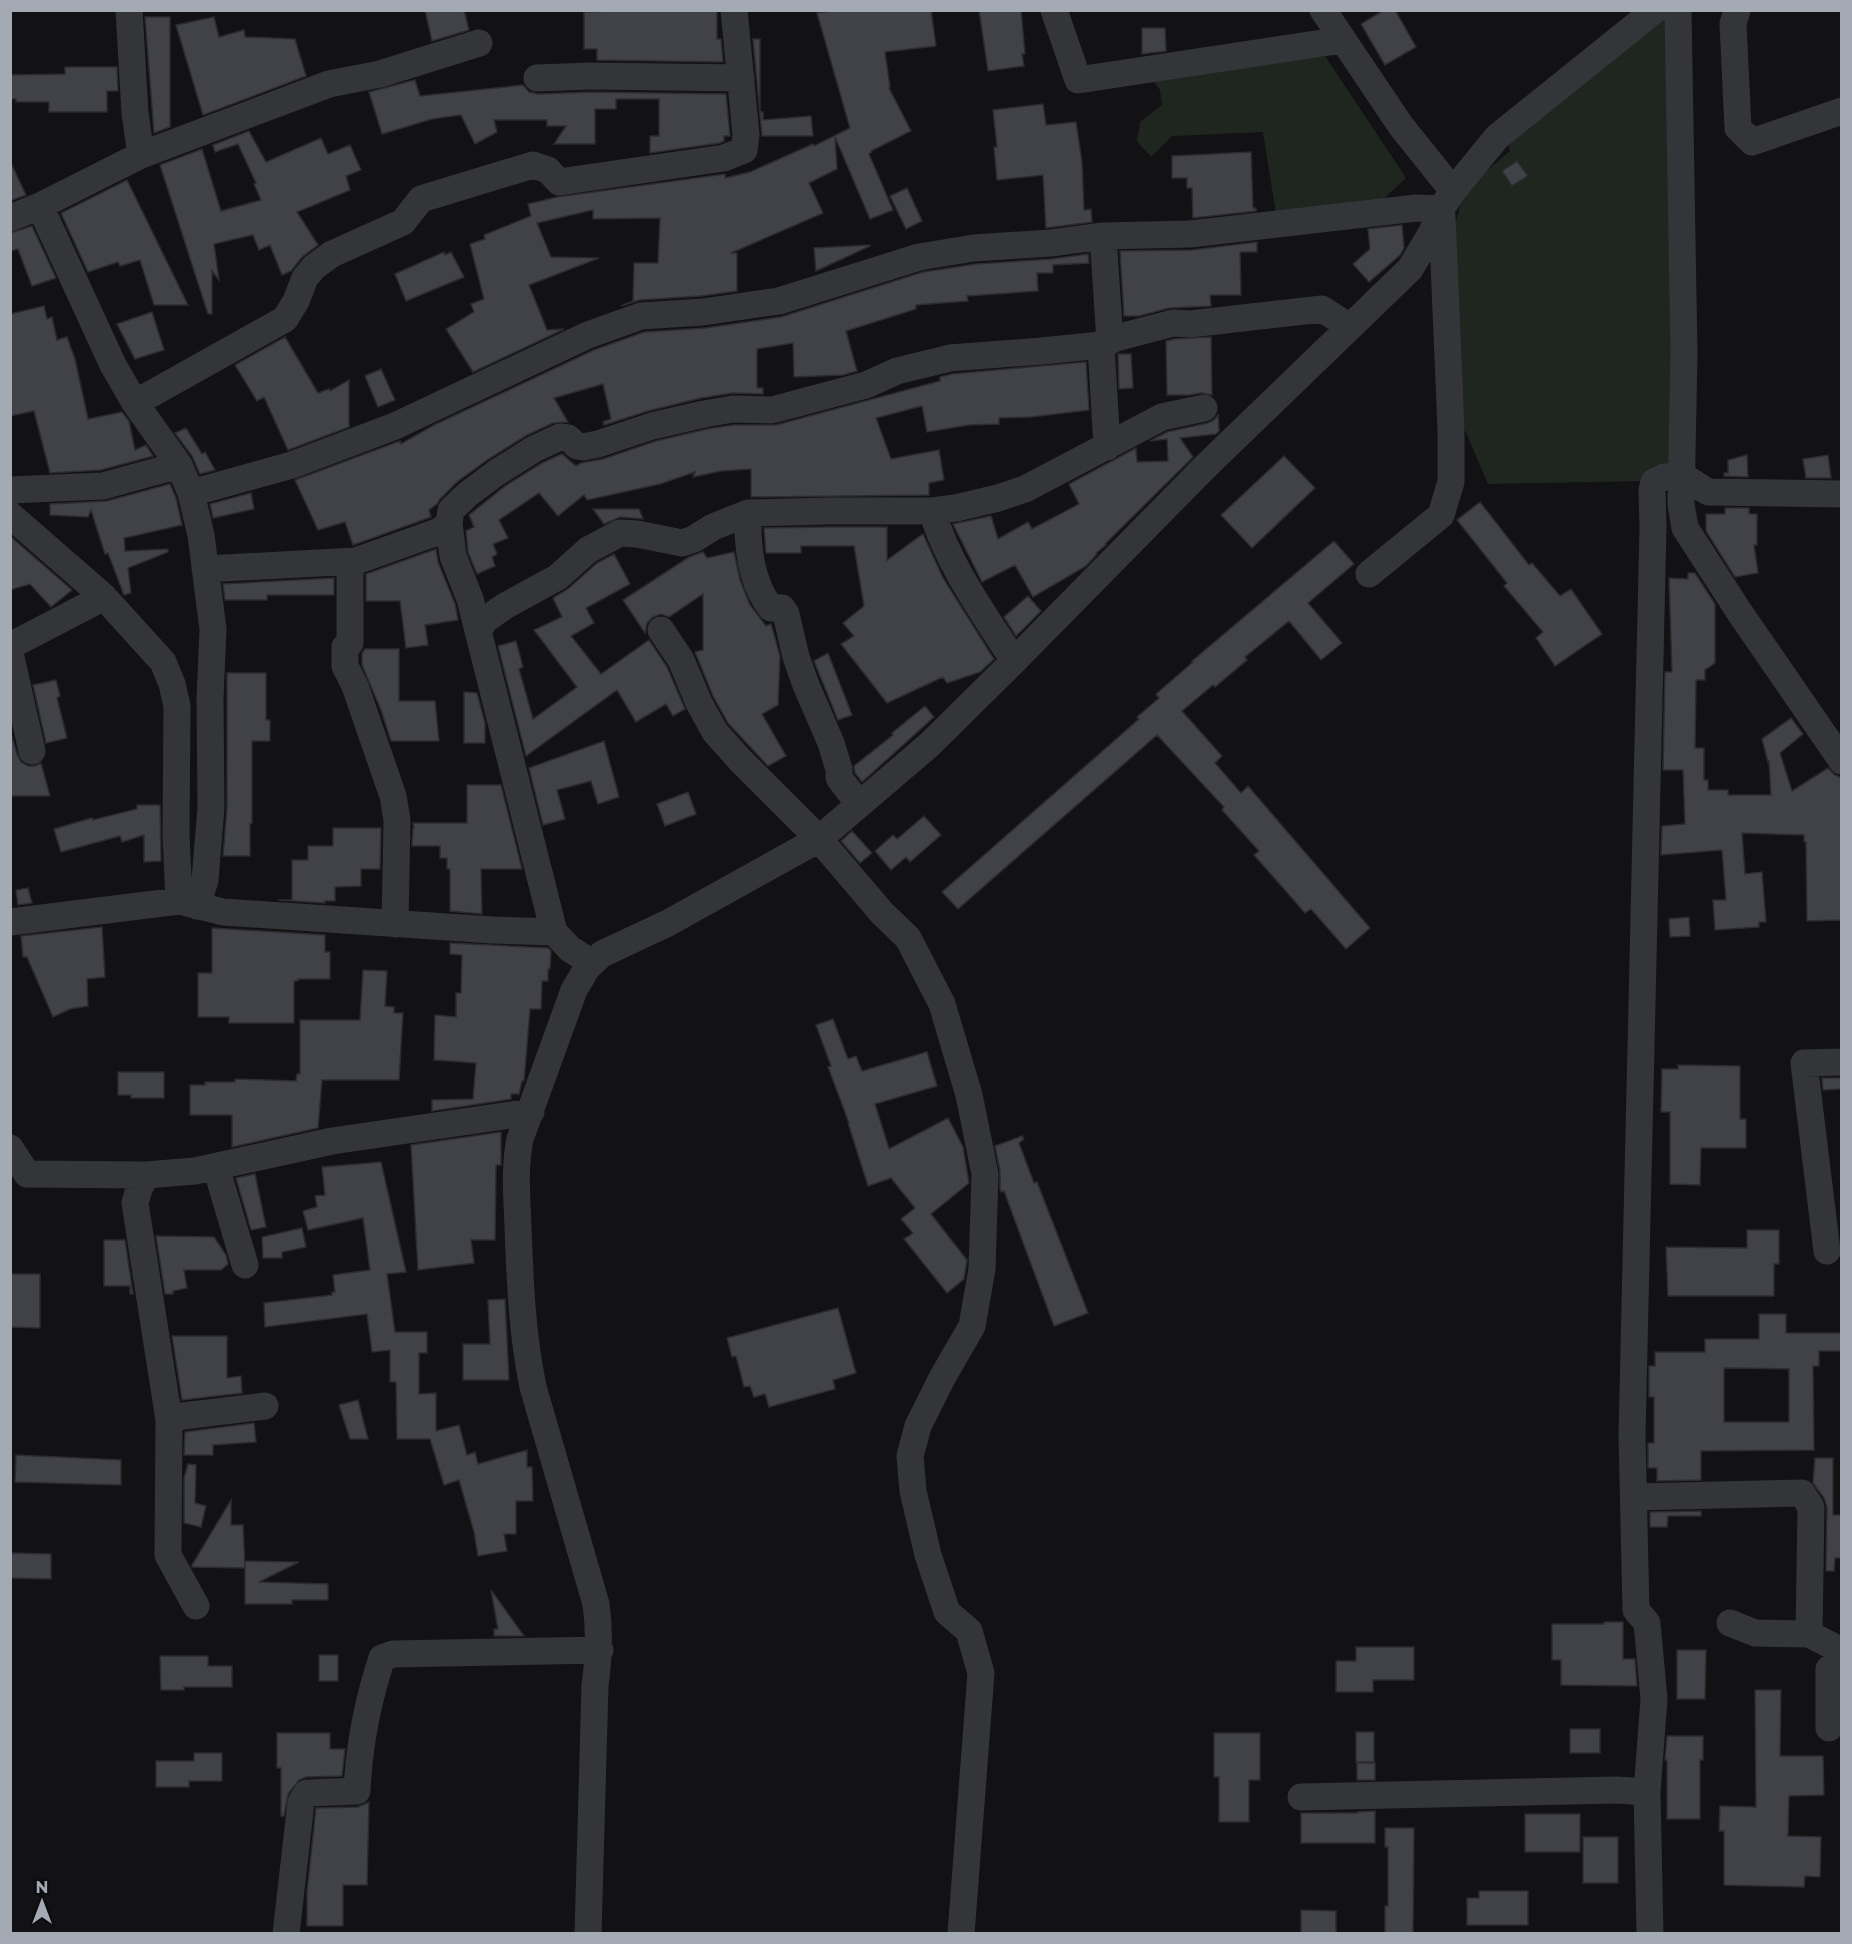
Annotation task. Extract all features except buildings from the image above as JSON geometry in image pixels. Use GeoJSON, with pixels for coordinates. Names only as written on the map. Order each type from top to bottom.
{"type":"FeatureCollection","features":[{"type":"Feature","properties":{"kind":"street"},"geometry":{"type":"LineString","coordinates":[[129,10],[135,114],[141,155]]}},
{"type":"Feature","properties":{"kind":"street"},"geometry":{"type":"LineString","coordinates":[[135,403],[285,319],[296,301],[305,278],[314,267],[332,254],[403,222],[421,199],[533,165],[548,170],[559,182],[724,158],[744,150],[746,135],[734,10]]}},
{"type":"Feature","properties":{"kind":"street"},"geometry":{"type":"LineString","coordinates":[[1054,10],[1078,80],[1342,40]]}},
{"type":"Feature","properties":{"kind":"street"},"geometry":{"type":"LineString","coordinates":[[1323,10],[1401,126],[1447,200],[1452,482],[1441,515],[1370,574]]}},
{"type":"Feature","properties":{"kind":"street"},"geometry":{"type":"LineString","coordinates":[[1678,10],[1684,353],[1681,504],[1685,528],[1740,614],[1842,761]]}},
{"type":"Feature","properties":{"kind":"street"},"geometry":{"type":"LineString","coordinates":[[1737,10],[1733,24],[1738,128],[1752,142],[1842,111]]}},
{"type":"Feature","properties":{"kind":"street"},"geometry":{"type":"LineString","coordinates":[[588,1934],[595,1686],[600,1650],[596,1604],[533,1388],[526,1355],[521,1304],[517,1155],[520,1139],[574,990],[587,968],[603,954],[668,922],[819,839],[929,745],[1205,467],[1410,269],[1432,232],[1447,200],[1497,137],[1646,15]]}},
{"type":"Feature","properties":{"kind":"street"},"geometry":{"type":"LineString","coordinates":[[10,218],[40,206],[141,155],[329,84],[380,74],[479,43]]}},
{"type":"Feature","properties":{"kind":"street"},"geometry":{"type":"LineString","coordinates":[[537,78],[591,76],[741,78]]}},
{"type":"Feature","properties":{"kind":"street"},"geometry":{"type":"LineString","coordinates":[[191,493],[292,465],[395,426],[588,335],[641,316],[703,312],[779,301],[919,257],[975,248],[1051,243],[1103,236],[1190,234],[1416,208],[1447,200]]}},
{"type":"Feature","properties":{"kind":"street"},"geometry":{"type":"LineString","coordinates":[[40,206],[113,365],[135,403],[179,465],[191,493],[201,535],[213,629],[210,699],[211,808],[205,880],[188,904]]}},
{"type":"Feature","properties":{"kind":"street"},"geometry":{"type":"LineString","coordinates":[[1103,236],[1107,447]]}},
{"type":"Feature","properties":{"kind":"street"},"geometry":{"type":"LineString","coordinates":[[592,963],[570,948],[554,932],[470,599],[453,556],[449,523],[451,510],[468,494],[534,449],[560,437],[568,438],[577,446],[583,447],[651,426],[704,414],[733,409],[772,410],[866,385],[897,370],[951,358],[1042,351],[1105,343],[1173,323],[1190,324],[1322,309],[1350,327]]}},
{"type":"Feature","properties":{"kind":"street"},"geometry":{"type":"LineString","coordinates":[[478,632],[485,620],[505,606],[558,577],[588,550],[620,533],[682,543],[748,513],[932,511],[998,498],[1025,489],[1162,417],[1204,408]]}},
{"type":"Feature","properties":{"kind":"street"},"geometry":{"type":"LineString","coordinates":[[10,490],[103,486],[179,465]]}},
{"type":"Feature","properties":{"kind":"street"},"geometry":{"type":"LineString","coordinates":[[1650,1934],[1647,1792],[1654,1699],[1647,1623],[1636,1610],[1632,1435],[1652,490],[1654,482],[1664,477],[1683,476],[1708,492],[1842,494]]}},
{"type":"Feature","properties":{"kind":"street"},"geometry":{"type":"LineString","coordinates":[[932,511],[937,529],[962,577],[1014,661]]}},
{"type":"Feature","properties":{"kind":"street"},"geometry":{"type":"LineString","coordinates":[[748,513],[747,531],[759,587],[771,608],[782,608],[786,614],[796,657],[831,743],[839,769],[839,778],[859,804]]}},
{"type":"Feature","properties":{"kind":"street"},"geometry":{"type":"LineString","coordinates":[[10,515],[104,597],[163,662],[172,684],[177,706],[176,834],[188,904]]}},
{"type":"Feature","properties":{"kind":"street"},"geometry":{"type":"LineString","coordinates":[[206,569],[350,562],[440,531],[449,523]]}},
{"type":"Feature","properties":{"kind":"street"},"geometry":{"type":"LineString","coordinates":[[350,562],[350,643],[345,647],[345,666],[355,686],[393,796],[397,820],[395,924]]}},
{"type":"Feature","properties":{"kind":"street"},"geometry":{"type":"LineString","coordinates":[[10,646],[104,597]]}},
{"type":"Feature","properties":{"kind":"street"},"geometry":{"type":"LineString","coordinates":[[661,630],[681,660],[699,703],[715,732],[819,839],[882,913],[908,938],[942,1004],[969,1095],[985,1174],[982,1269],[972,1326],[918,1426],[910,1456],[913,1491],[931,1564],[947,1612],[969,1631],[981,1672],[961,1934]]}},
{"type":"Feature","properties":{"kind":"street"},"geometry":{"type":"LineString","coordinates":[[10,653],[32,751]]}},
{"type":"Feature","properties":{"kind":"street"},"geometry":{"type":"LineString","coordinates":[[10,922],[188,904],[223,912],[554,932]]}},
{"type":"Feature","properties":{"kind":"street"},"geometry":{"type":"LineString","coordinates":[[1827,1251],[1804,1063],[1842,1062]]}},
{"type":"Feature","properties":{"kind":"street"},"geometry":{"type":"LineString","coordinates":[[10,1148],[27,1174],[146,1175],[195,1171],[332,1141],[531,1112]]}},
{"type":"Feature","properties":{"kind":"street"},"geometry":{"type":"LineString","coordinates":[[216,1167],[245,1265]]}},
{"type":"Feature","properties":{"kind":"street"},"geometry":{"type":"LineString","coordinates":[[146,1175],[135,1203],[169,1420],[168,1555],[196,1606]]}},
{"type":"Feature","properties":{"kind":"street"},"geometry":{"type":"LineString","coordinates":[[169,1420],[183,1416],[265,1406]]}},
{"type":"Feature","properties":{"kind":"street"},"geometry":{"type":"LineString","coordinates":[[1635,1497],[1802,1493],[1811,1507],[1809,1634]]}},
{"type":"Feature","properties":{"kind":"street"},"geometry":{"type":"LineString","coordinates":[[1730,1623],[1755,1633],[1809,1634],[1842,1651]]}},
{"type":"Feature","properties":{"kind":"street"},"geometry":{"type":"LineString","coordinates":[[286,1934],[301,1802],[307,1793],[357,1791],[358,1767],[372,1693],[382,1658],[393,1654],[600,1650]]}},
{"type":"Feature","properties":{"kind":"street"},"geometry":{"type":"LineString","coordinates":[[1829,1728],[1829,1669],[1842,1656]]}},
{"type":"Feature","properties":{"kind":"street"},"geometry":{"type":"LineString","coordinates":[[1301,1797],[1617,1790],[1647,1792]]}},
{"type":"Feature","properties":{"kind":"shaded area"},"geometry":{"type":"Polygon","coordinates":[[[1667,13],[1674,461],[1649,481],[1488,484],[1450,395],[1455,225],[1464,190],[1510,151],[1507,135],[1667,13]]]}},
{"type":"Feature","properties":{"kind":"shaded area"},"geometry":{"type":"Polygon","coordinates":[[[1325,56],[1406,178],[1380,202],[1276,214],[1263,132],[1172,136],[1151,157],[1137,141],[1140,122],[1162,105],[1160,90],[1152,79],[1325,56]]]}}]}
